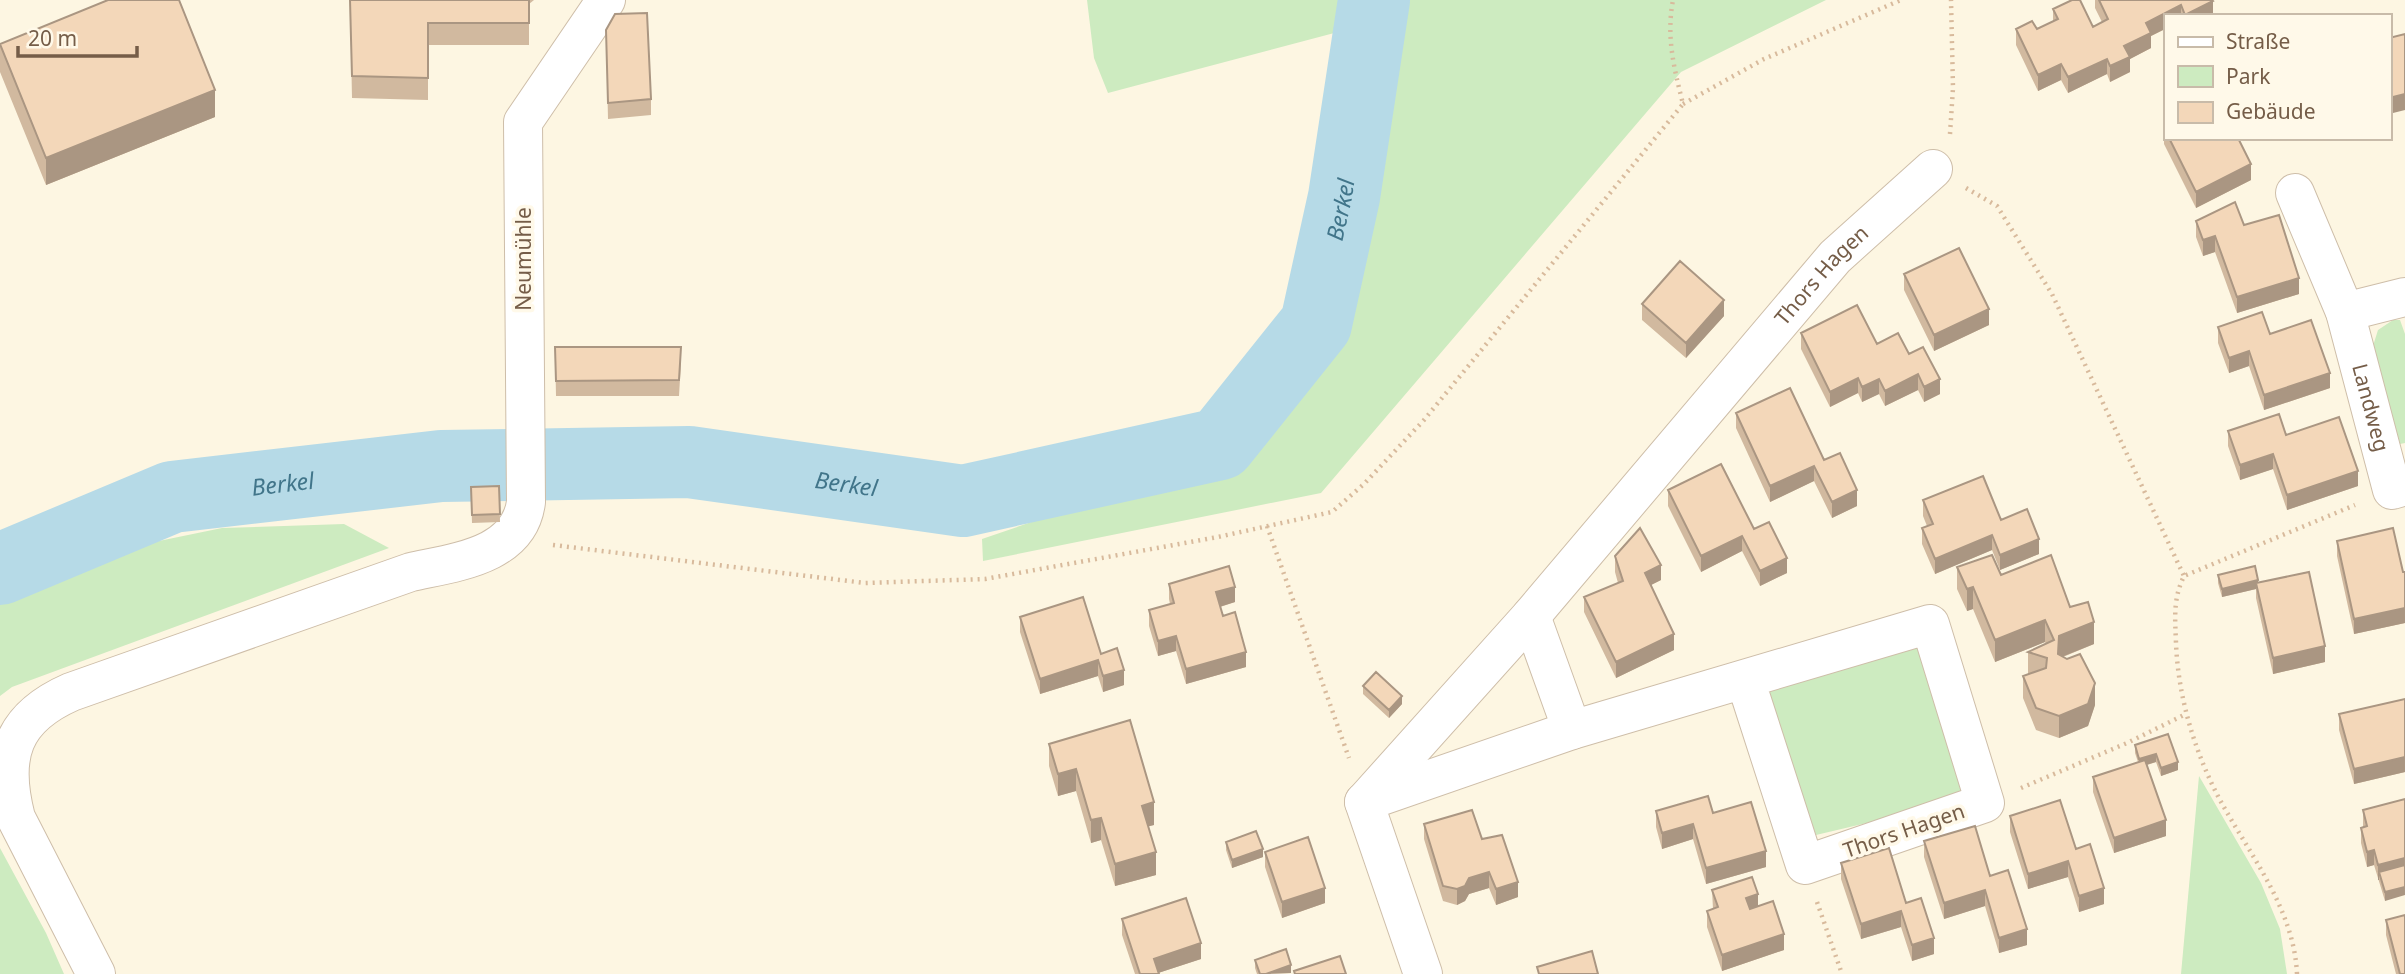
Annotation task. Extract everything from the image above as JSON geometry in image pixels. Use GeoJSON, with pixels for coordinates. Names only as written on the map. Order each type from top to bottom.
{"type":"FeatureCollection","features":[{"type":"Feature","properties":{"kind":"street","name":"Neumühle"},"geometry":{"type":"LineString","coordinates":[[510,540],[524,520],[526,502],[523,122],[606,0]]}},
{"type":"Feature","properties":{"kind":"street","name":"Thors Hagen"},"geometry":{"type":"LineString","coordinates":[[1364,802],[1531,616],[1835,257],[1933,169]]}},
{"type":"Feature","properties":{"kind":"street","name":"Landweg"},"geometry":{"type":"LineString","coordinates":[[2295,193],[2345,312],[2398,488]]}},
{"type":"Feature","properties":{"kind":"street"},"geometry":{"type":"LineString","coordinates":[[2345,312],[2405,297]]}},
{"type":"Feature","properties":{"kind":"street"},"geometry":{"type":"LineString","coordinates":[[96,974],[16,818],[8,796],[8,756],[27,718],[47,703],[132,670],[411,572],[466,560],[510,540]]}},
{"type":"Feature","properties":{"kind":"street"},"geometry":{"type":"LineString","coordinates":[[1531,616],[1572,730]]}},
{"type":"Feature","properties":{"kind":"street","name":"Thors Hagen"},"geometry":{"type":"LineString","coordinates":[[1364,802],[1572,730],[1930,624],[1985,803],[1805,864]]}},
{"type":"Feature","properties":{"kind":"street"},"geometry":{"type":"LineString","coordinates":[[1745,679],[1805,864]]}},
{"type":"Feature","properties":{"kind":"street"},"geometry":{"type":"LineString","coordinates":[[1364,802],[1423,974]]}},
{"type":"Feature","properties":{"kind":"path"},"geometry":{"type":"LineString","coordinates":[[1673,0],[1670,19],[1671,60],[1683,104]]}},
{"type":"Feature","properties":{"kind":"path"},"geometry":{"type":"LineString","coordinates":[[510,540],[865,583],[985,579],[1332,512],[1364,484],[1440,400],[1683,104],[1764,59],[1901,0]]}},
{"type":"Feature","properties":{"kind":"path"},"geometry":{"type":"LineString","coordinates":[[1951,0],[1951,132],[1945,152],[1933,169],[1997,206],[2045,283],[2184,576]]}},
{"type":"Feature","properties":{"kind":"path"},"geometry":{"type":"LineString","coordinates":[[2297,974],[2296,961],[2278,901],[2219,798],[2186,714],[2177,661],[2174,597],[2184,576],[2398,488]]}},
{"type":"Feature","properties":{"kind":"path"},"geometry":{"type":"LineString","coordinates":[[1267,526],[1364,802]]}},
{"type":"Feature","properties":{"kind":"path"},"geometry":{"type":"LineString","coordinates":[[1985,803],[2127,743],[2186,714]]}},
{"type":"Feature","properties":{"kind":"path"},"geometry":{"type":"LineString","coordinates":[[1805,864],[1842,974]]}},
{"type":"Feature","properties":{"kind":"green space"},"geometry":{"type":"Polygon","coordinates":[[[1087,0],[1343,0],[1338,32],[1108,93],[1094,58],[1087,0]]]}},
{"type":"Feature","properties":{"kind":"green space"},"geometry":{"type":"Polygon","coordinates":[[[1387,0],[1826,0],[1681,72],[1321,493],[983,561],[982,539],[1224,456],[1333,321],[1387,0]]]}},
{"type":"Feature","properties":{"kind":"green space"},"geometry":{"type":"Polygon","coordinates":[[[2393,320],[2400,320],[2405,334],[2405,443],[2400,444],[2373,346],[2378,330],[2393,320]]]}},
{"type":"Feature","properties":{"kind":"green space"},"geometry":{"type":"Polygon","coordinates":[[[344,524],[389,548],[12,687],[0,696],[0,595],[154,542],[222,528],[344,524]]]}},
{"type":"Feature","properties":{"kind":"green space"},"geometry":{"type":"Polygon","coordinates":[[[1917,644],[1964,800],[1816,835],[1766,688],[1917,644]]]}},
{"type":"Feature","properties":{"kind":"green space"},"geometry":{"type":"Polygon","coordinates":[[[2199,776],[2261,883],[2280,929],[2287,974],[2181,974],[2199,776]]]}},
{"type":"Feature","properties":{"kind":"green space"},"geometry":{"type":"Polygon","coordinates":[[[0,848],[46,933],[64,974],[0,974],[0,848]]]}},
{"type":"Feature","properties":{"kind":"building"},"geometry":{"type":"Polygon","coordinates":[[[108,0],[179,0],[215,90],[46,158],[0,44],[108,0]]]}},
{"type":"Feature","properties":{"kind":"building"},"geometry":{"type":"Polygon","coordinates":[[[350,0],[529,0],[529,23],[428,23],[428,78],[352,76],[350,0]]]}},
{"type":"Feature","properties":{"kind":"building"},"geometry":{"type":"Polygon","coordinates":[[[2072,0],[2080,0],[2093,27],[2108,19],[2099,0],[2213,1],[2187,14],[2181,5],[2146,23],[2151,33],[2124,46],[2130,57],[2110,66],[2107,59],[2068,77],[2061,64],[2038,75],[2016,29],[2032,21],[2037,29],[2058,19],[2053,9],[2072,0]]]}},
{"type":"Feature","properties":{"kind":"building"},"geometry":{"type":"Polygon","coordinates":[[[647,13],[651,99],[608,103],[606,30],[615,14],[647,13]]]}},
{"type":"Feature","properties":{"kind":"building"},"geometry":{"type":"Polygon","coordinates":[[[2405,34],[2405,94],[2391,98],[2391,38],[2405,34]]]}},
{"type":"Feature","properties":{"kind":"building"},"geometry":{"type":"Polygon","coordinates":[[[2170,140],[2239,140],[2251,164],[2196,192],[2170,140]]]}},
{"type":"Feature","properties":{"kind":"building"},"geometry":{"type":"Polygon","coordinates":[[[2235,202],[2244,225],[2279,215],[2299,278],[2237,297],[2215,236],[2203,240],[2196,221],[2235,202]]]}},
{"type":"Feature","properties":{"kind":"building"},"geometry":{"type":"Polygon","coordinates":[[[1959,248],[1989,309],[1934,335],[1904,274],[1959,248]]]}},
{"type":"Feature","properties":{"kind":"building"},"geometry":{"type":"Polygon","coordinates":[[[1680,261],[1724,300],[1686,343],[1642,304],[1680,261]]]}},
{"type":"Feature","properties":{"kind":"building"},"geometry":{"type":"Polygon","coordinates":[[[1857,305],[1877,344],[1898,333],[1909,354],[1923,347],[1940,379],[1924,387],[1918,374],[1885,391],[1879,379],[1862,387],[1858,378],[1830,392],[1801,333],[1857,305]]]}},
{"type":"Feature","properties":{"kind":"building"},"geometry":{"type":"Polygon","coordinates":[[[2262,312],[2270,334],[2311,320],[2330,373],[2264,395],[2249,351],[2229,358],[2218,327],[2262,312]]]}},
{"type":"Feature","properties":{"kind":"building"},"geometry":{"type":"Polygon","coordinates":[[[555,347],[681,347],[679,380],[556,381],[555,347]]]}},
{"type":"Feature","properties":{"kind":"building"},"geometry":{"type":"Polygon","coordinates":[[[1790,388],[1824,460],[1840,453],[1857,490],[1832,502],[1814,466],[1770,486],[1736,413],[1790,388]]]}},
{"type":"Feature","properties":{"kind":"building"},"geometry":{"type":"Polygon","coordinates":[[[2279,414],[2286,435],[2339,417],[2358,471],[2287,495],[2273,454],[2240,465],[2228,431],[2279,414]]]}},
{"type":"Feature","properties":{"kind":"building"},"geometry":{"type":"Polygon","coordinates":[[[1721,464],[1754,529],[1769,522],[1787,558],[1760,571],[1742,536],[1701,556],[1668,490],[1721,464]]]}},
{"type":"Feature","properties":{"kind":"building"},"geometry":{"type":"Polygon","coordinates":[[[1983,476],[2001,520],[2027,509],[2039,539],[2000,555],[1992,535],[1935,559],[1922,528],[1933,524],[1923,500],[1983,476]]]}},
{"type":"Feature","properties":{"kind":"building"},"geometry":{"type":"Polygon","coordinates":[[[499,486],[500,514],[472,515],[471,487],[499,486]]]}},
{"type":"Feature","properties":{"kind":"building"},"geometry":{"type":"Polygon","coordinates":[[[1640,528],[1661,565],[1645,573],[1674,634],[1616,662],[1584,597],[1623,581],[1615,556],[1640,528]]]}},
{"type":"Feature","properties":{"kind":"building"},"geometry":{"type":"Polygon","coordinates":[[[2393,528],[2405,572],[2405,608],[2354,619],[2337,541],[2393,528]]]}},
{"type":"Feature","properties":{"kind":"building"},"geometry":{"type":"Polygon","coordinates":[[[1992,555],[2001,575],[2051,555],[2070,607],[2088,602],[2094,622],[2059,636],[2058,654],[2067,659],[2080,654],[2095,683],[2088,704],[2059,716],[2036,708],[2023,676],[2046,668],[2047,658],[2028,652],[2054,640],[2045,620],[1995,640],[1973,587],[1967,589],[1957,567],[1992,555]]]}},
{"type":"Feature","properties":{"kind":"building"},"geometry":{"type":"Polygon","coordinates":[[[1229,566],[1235,587],[1216,592],[1223,616],[1235,612],[1246,652],[1186,669],[1176,636],[1158,641],[1149,610],[1174,603],[1169,584],[1229,566]]]}},
{"type":"Feature","properties":{"kind":"building"},"geometry":{"type":"Polygon","coordinates":[[[2255,566],[2258,580],[2222,589],[2218,575],[2255,566]]]}},
{"type":"Feature","properties":{"kind":"building"},"geometry":{"type":"Polygon","coordinates":[[[2309,572],[2325,646],[2273,658],[2256,583],[2309,572]]]}},
{"type":"Feature","properties":{"kind":"building"},"geometry":{"type":"Polygon","coordinates":[[[1083,597],[1101,654],[1117,648],[1124,670],[1103,676],[1098,660],[1040,679],[1020,617],[1083,597]]]}},
{"type":"Feature","properties":{"kind":"building"},"geometry":{"type":"Polygon","coordinates":[[[1376,672],[1402,696],[1389,710],[1363,686],[1376,672]]]}},
{"type":"Feature","properties":{"kind":"building"},"geometry":{"type":"Polygon","coordinates":[[[2405,699],[2405,757],[2354,769],[2339,714],[2405,699]]]}},
{"type":"Feature","properties":{"kind":"building"},"geometry":{"type":"Polygon","coordinates":[[[1130,720],[1154,802],[1142,806],[1156,852],[1115,864],[1101,818],[1091,820],[1076,769],[1058,774],[1049,744],[1130,720]]]}},
{"type":"Feature","properties":{"kind":"building"},"geometry":{"type":"Polygon","coordinates":[[[2168,734],[2178,762],[2161,768],[2156,754],[2139,759],[2135,745],[2168,734]]]}},
{"type":"Feature","properties":{"kind":"building"},"geometry":{"type":"Polygon","coordinates":[[[2145,760],[2166,820],[2114,838],[2093,777],[2145,760]]]}},
{"type":"Feature","properties":{"kind":"building"},"geometry":{"type":"Polygon","coordinates":[[[1708,796],[1713,813],[1751,802],[1766,851],[1706,868],[1693,824],[1662,833],[1656,811],[1708,796]]]}},
{"type":"Feature","properties":{"kind":"building"},"geometry":{"type":"Polygon","coordinates":[[[2405,799],[2405,858],[2378,865],[2374,850],[2367,852],[2361,828],[2367,826],[2363,810],[2405,799]]]}},
{"type":"Feature","properties":{"kind":"building"},"geometry":{"type":"Polygon","coordinates":[[[2060,800],[2076,849],[2090,844],[2104,888],[2079,896],[2068,861],[2028,874],[2010,816],[2060,800]]]}},
{"type":"Feature","properties":{"kind":"building"},"geometry":{"type":"Polygon","coordinates":[[[1472,810],[1482,839],[1502,835],[1518,882],[1496,889],[1489,872],[1469,878],[1465,886],[1457,889],[1443,886],[1424,824],[1472,810]]]}},
{"type":"Feature","properties":{"kind":"building"},"geometry":{"type":"Polygon","coordinates":[[[1975,826],[1990,876],[2008,870],[2027,929],[1999,938],[1985,890],[1944,903],[1924,841],[1975,826]]]}},
{"type":"Feature","properties":{"kind":"building"},"geometry":{"type":"Polygon","coordinates":[[[1256,831],[1263,849],[1232,860],[1226,842],[1256,831]]]}},
{"type":"Feature","properties":{"kind":"building"},"geometry":{"type":"Polygon","coordinates":[[[1308,837],[1325,888],[1282,902],[1265,852],[1308,837]]]}},
{"type":"Feature","properties":{"kind":"building"},"geometry":{"type":"Polygon","coordinates":[[[1889,848],[1906,903],[1921,898],[1934,938],[1912,945],[1901,911],[1861,924],[1841,863],[1889,848]]]}},
{"type":"Feature","properties":{"kind":"building"},"geometry":{"type":"Polygon","coordinates":[[[2405,865],[2405,887],[2385,892],[2379,872],[2405,865]]]}},
{"type":"Feature","properties":{"kind":"building"},"geometry":{"type":"Polygon","coordinates":[[[1752,877],[1758,894],[1746,898],[1750,909],[1773,901],[1784,934],[1722,955],[1707,911],[1718,907],[1712,890],[1752,877]]]}},
{"type":"Feature","properties":{"kind":"building"},"geometry":{"type":"Polygon","coordinates":[[[1186,898],[1201,943],[1154,959],[1159,974],[1140,974],[1122,919],[1186,898]]]}},
{"type":"Feature","properties":{"kind":"building"},"geometry":{"type":"Polygon","coordinates":[[[2405,915],[2405,974],[2400,974],[2386,920],[2405,915]]]}},
{"type":"Feature","properties":{"kind":"building"},"geometry":{"type":"Polygon","coordinates":[[[1286,949],[1291,965],[1260,974],[1255,960],[1286,949]]]}},
{"type":"Feature","properties":{"kind":"building"},"geometry":{"type":"Polygon","coordinates":[[[1592,951],[1598,974],[1539,974],[1537,967],[1592,951]]]}},
{"type":"Feature","properties":{"kind":"building"},"geometry":{"type":"Polygon","coordinates":[[[1340,956],[1346,974],[1295,974],[1294,971],[1340,956]]]}},
{"type":"Feature","properties":{"kind":"waterway","name":"Berkel"},"geometry":{"type":"LineString","coordinates":[[0,569],[172,497],[441,466],[689,462],[963,501],[1220,444],[1316,324],[1344,197],[1374,0]]}}]}
